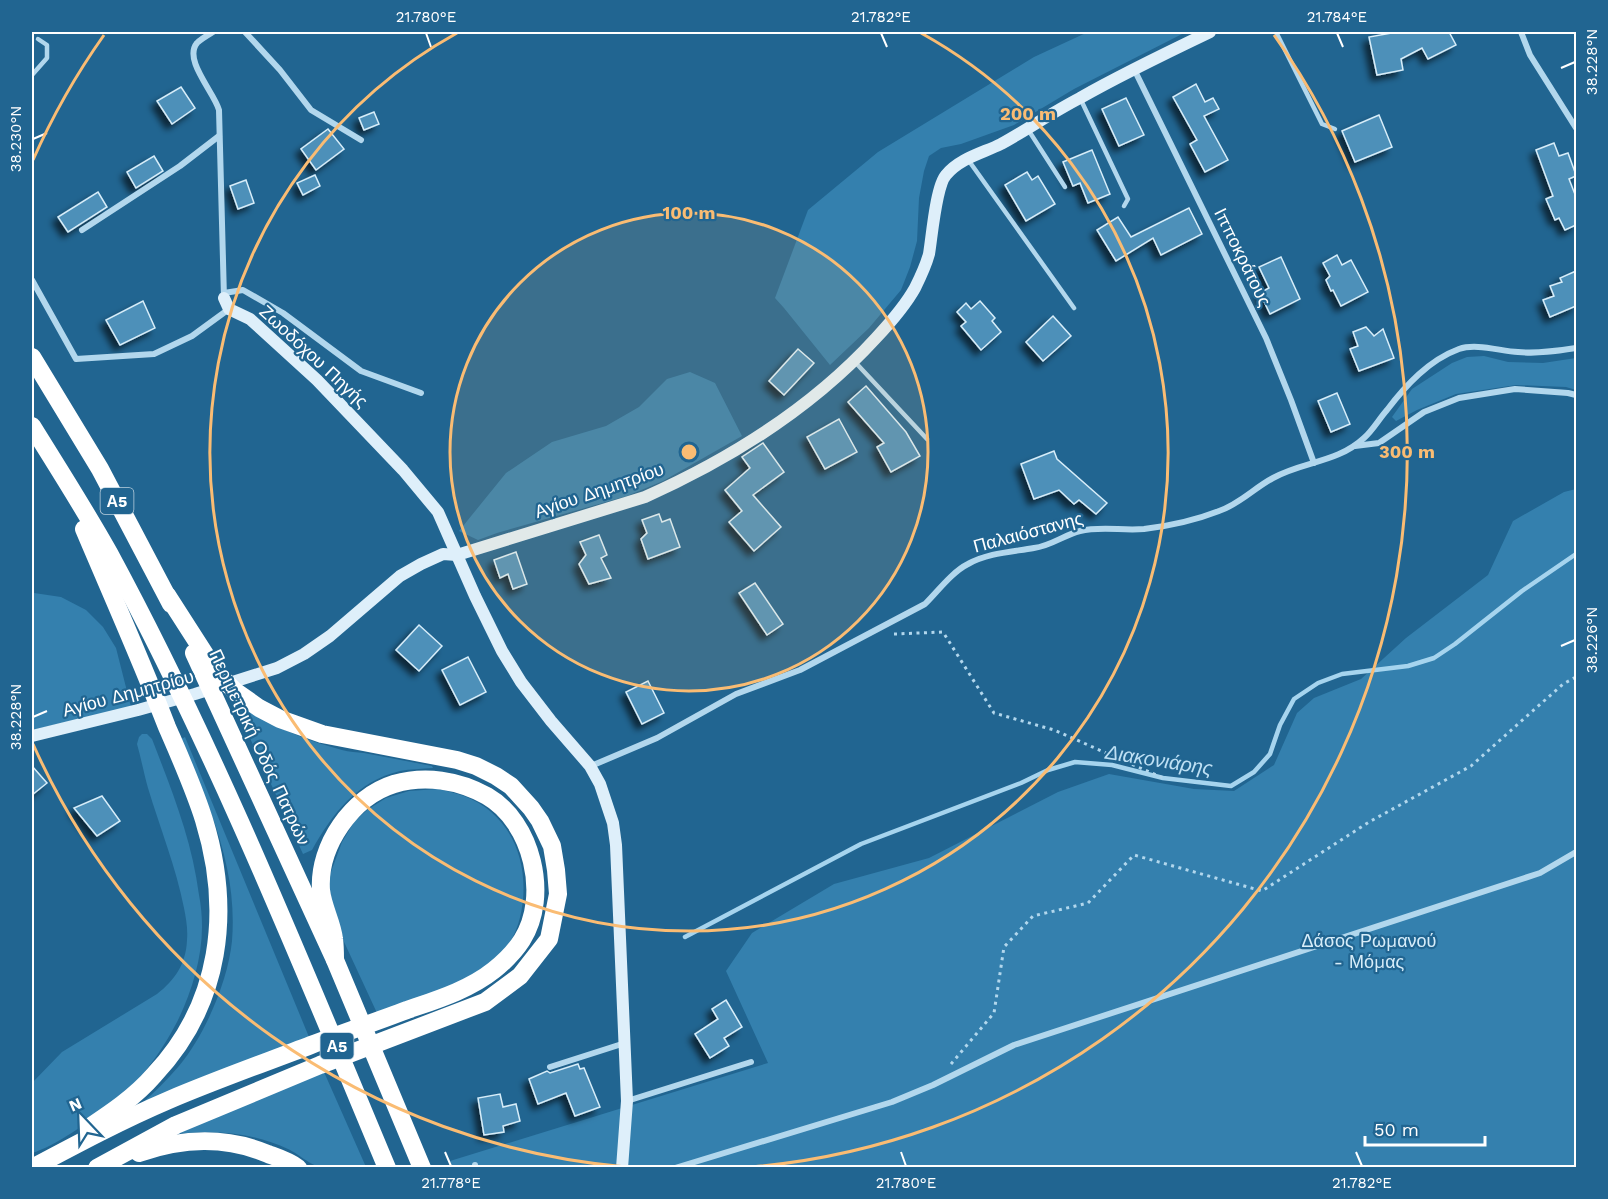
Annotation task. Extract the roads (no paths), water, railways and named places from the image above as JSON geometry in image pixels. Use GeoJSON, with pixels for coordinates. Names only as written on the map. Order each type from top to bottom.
{"type":"FeatureCollection","features":[{"type":"Feature","properties":{"kind":"highway","name":"Α5"},"geometry":{"type":"LineString","coordinates":[[32,357],[100,469],[198,650]]}},
{"type":"Feature","properties":{"kind":"highway","name":"Α5"},"geometry":{"type":"LineString","coordinates":[[32,426],[108,552],[210,756],[305,969],[387,1167]]}},
{"type":"Feature","properties":{"kind":"highway"},"geometry":{"type":"LineString","coordinates":[[32,1167],[51,1151],[115,1110],[146,1084],[169,1058],[188,1030],[204,994],[217,946],[219,911],[217,877],[204,819],[142,664],[54,462]]}},
{"type":"Feature","properties":{"kind":"highway"},"geometry":{"type":"LineString","coordinates":[[97,1167],[186,1120],[320,1065],[485,1002],[520,976],[549,939],[558,894],[552,846],[540,821],[511,786],[476,766],[457,760],[322,734],[280,719],[235,691],[198,650]]}},
{"type":"Feature","properties":{"kind":"highway","name":"Περιμετρική Οδός Πατρών"},"geometry":{"type":"LineString","coordinates":[[198,650],[245,764],[334,960],[422,1167]]}},
{"type":"Feature","properties":{"kind":"highway"},"geometry":{"type":"LineString","coordinates":[[32,1167],[169,1100],[437,999],[470,985],[493,971],[509,957],[522,940],[530,923],[534,905],[536,886],[534,867],[521,832],[513,820],[489,798],[470,788],[451,782],[411,780],[390,785],[369,796],[354,809],[334,836],[324,863],[321,891],[334,939],[334,960]]}},
{"type":"Feature","properties":{"kind":"highway"},"geometry":{"type":"LineString","coordinates":[[107,1167],[162,1146],[207,1140],[230,1142],[254,1148],[291,1162],[298,1167]]}},
{"type":"Feature","properties":{"kind":"main road","name":"Αγίου Δημητρίου"},"geometry":{"type":"LineString","coordinates":[[32,736],[138,710],[278,668],[330,636],[400,576],[421,564],[443,554],[457,555],[645,497],[725,456],[769,428],[820,390],[855,361],[892,321],[915,288],[928,258],[942,180],[957,165],[999,145],[1134,69],[1210,32]]}},
{"type":"Feature","properties":{"kind":"main road","name":"Ζωοδόχου Πηγής"},"geometry":{"type":"LineString","coordinates":[[226,300],[278,343],[373,438],[438,512],[502,651],[521,682],[551,722],[590,766],[600,784],[613,823],[617,856],[627,1101],[622,1167]]}},
{"type":"Feature","properties":{"kind":"street"},"geometry":{"type":"LineString","coordinates":[[213,32],[197,44],[192,53],[194,63],[218,106],[226,300]]}},
{"type":"Feature","properties":{"kind":"street"},"geometry":{"type":"LineString","coordinates":[[245,32],[280,70],[311,110],[361,140]]}},
{"type":"Feature","properties":{"kind":"street"},"geometry":{"type":"LineString","coordinates":[[1521,32],[1530,55],[1576,128]]}},
{"type":"Feature","properties":{"kind":"street","name":"Ιπποκράτους"},"geometry":{"type":"LineString","coordinates":[[1134,69],[1266,338],[1314,463]]}},
{"type":"Feature","properties":{"kind":"street"},"geometry":{"type":"LineString","coordinates":[[82,230],[180,166],[219,136]]}},
{"type":"Feature","properties":{"kind":"street"},"geometry":{"type":"LineString","coordinates":[[32,280],[76,358],[154,354],[192,336],[226,300],[243,290],[283,313],[361,371],[421,393]]}},
{"type":"Feature","properties":{"kind":"street","name":"Παλαιόστανης"},"geometry":{"type":"LineString","coordinates":[[590,766],[657,738],[736,694],[800,670],[925,604],[954,572],[981,558],[996,553],[1044,546],[1080,531],[1144,529],[1194,519],[1233,506],[1288,470],[1338,456],[1366,437],[1400,392],[1419,374],[1433,363],[1457,350],[1475,347],[1538,352],[1576,348]]}},
{"type":"Feature","properties":{"kind":"street"},"geometry":{"type":"LineString","coordinates":[[1355,446],[1379,443],[1424,412],[1459,398],[1515,389],[1576,395]]}},
{"type":"Feature","properties":{"kind":"street"},"geometry":{"type":"LineString","coordinates":[[675,1167],[892,1102],[933,1085],[1014,1045],[1540,873],[1576,852]]}},
{"type":"Feature","properties":{"kind":"street"},"geometry":{"type":"LineString","coordinates":[[550,1067],[624,1043]]}},
{"type":"Feature","properties":{"kind":"street"},"geometry":{"type":"LineString","coordinates":[[627,1101],[751,1062]]}},
{"type":"Feature","properties":{"kind":"lane"},"geometry":{"type":"LineString","coordinates":[[1276,32],[1322,124],[1335,129]]}},
{"type":"Feature","properties":{"kind":"lane"},"geometry":{"type":"LineString","coordinates":[[32,75],[47,58],[47,45],[38,39]]}},
{"type":"Feature","properties":{"kind":"lane"},"geometry":{"type":"LineString","coordinates":[[1080,98],[1128,199],[1124,206]]}},
{"type":"Feature","properties":{"kind":"lane"},"geometry":{"type":"LineString","coordinates":[[1028,128],[1065,187]]}},
{"type":"Feature","properties":{"kind":"lane"},"geometry":{"type":"LineString","coordinates":[[968,159],[1074,308]]}},
{"type":"Feature","properties":{"kind":"lane"},"geometry":{"type":"LineString","coordinates":[[855,361],[927,439]]}},
{"type":"Feature","properties":{"kind":"waterway","name":"Διακονιάρης"},"geometry":{"type":"LineString","coordinates":[[685,937],[861,844],[1021,783],[1048,770],[1075,762],[1112,765],[1163,778],[1231,786],[1254,772],[1270,754],[1280,725],[1294,699],[1318,683],[1342,674],[1408,666],[1434,658],[1522,591],[1576,554]]}},
{"type":"Feature","properties":{"kind":"park label","name":"Δάσος Ρωμανού - Μόμας"},"geometry":{"type":"Point","coordinates":[1369,950]}}]}
